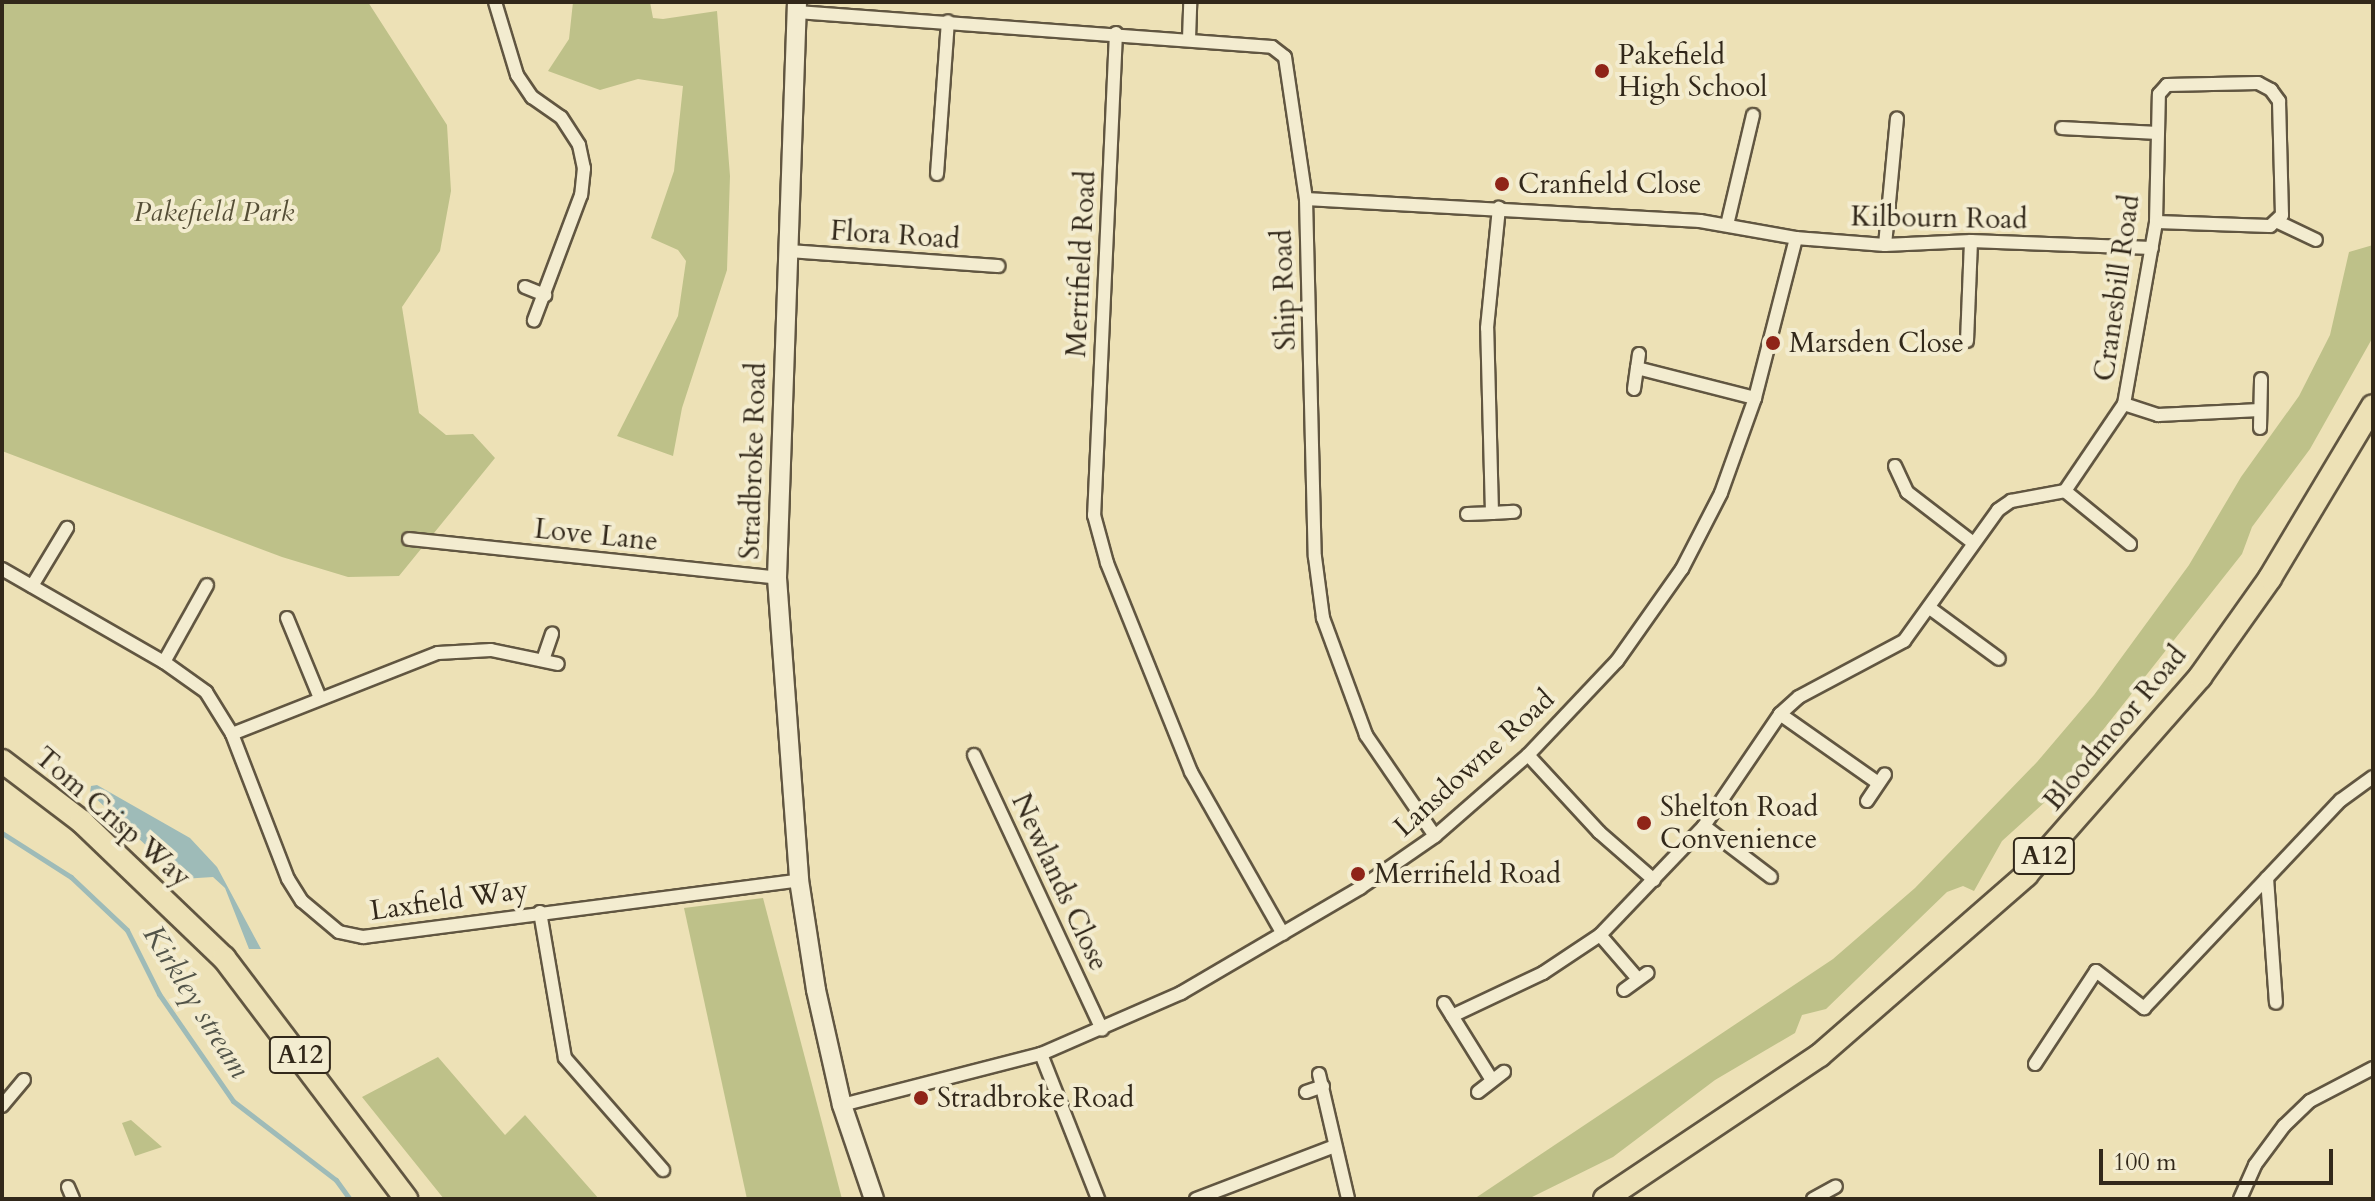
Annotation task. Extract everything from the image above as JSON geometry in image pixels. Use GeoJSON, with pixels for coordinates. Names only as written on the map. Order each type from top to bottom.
{"type":"FeatureCollection","features":[{"type":"Feature","properties":{"kind":"highway","name":"Bloodmoor Road"},"geometry":{"type":"LineString","coordinates":[[1605,1199],[1820,1055],[2026,875],[2200,677],[2270,578],[2373,406]]}},
{"type":"Feature","properties":{"kind":"highway","name":"Tom Crisp Way"},"geometry":{"type":"LineString","coordinates":[[2,761],[82,822],[183,919]]}},
{"type":"Feature","properties":{"kind":"highway","name":"A12"},"geometry":{"type":"LineString","coordinates":[[183,919],[300,1066],[389,1199]]}},
{"type":"Feature","properties":{"kind":"highway","name":"A12"},"geometry":{"type":"LineString","coordinates":[[183,919],[261,1002],[406,1199]]}},
{"type":"Feature","properties":{"kind":"main road","name":"Stradbroke Road"},"geometry":{"type":"LineString","coordinates":[[797,7],[777,578],[799,880],[842,1105],[874,1199]]}},
{"type":"Feature","properties":{"kind":"street"},"geometry":{"type":"LineString","coordinates":[[495,2],[517,75],[532,97],[561,117],[579,145],[584,168],[581,195],[534,320]]}},
{"type":"Feature","properties":{"kind":"street"},"geometry":{"type":"LineString","coordinates":[[1189,39],[1190,2]]}},
{"type":"Feature","properties":{"kind":"street","name":"Ship Road"},"geometry":{"type":"LineString","coordinates":[[797,7],[1272,47],[1285,57],[1306,199],[1315,557],[1323,618],[1366,735],[1435,836]]}},
{"type":"Feature","properties":{"kind":"street"},"geometry":{"type":"LineString","coordinates":[[937,174],[948,21]]}},
{"type":"Feature","properties":{"kind":"street","name":"Merrifield Road"},"geometry":{"type":"LineString","coordinates":[[1116,33],[1094,515],[1107,563],[1191,772],[1283,934]]}},
{"type":"Feature","properties":{"kind":"street","name":"Cranesbill Road"},"geometry":{"type":"LineString","coordinates":[[2065,491],[2124,404],[2156,222],[2159,94],[2167,85],[2258,83],[2271,90],[2279,101],[2282,215],[2276,221]]}},
{"type":"Feature","properties":{"kind":"street"},"geometry":{"type":"LineString","coordinates":[[1727,225],[1753,115]]}},
{"type":"Feature","properties":{"kind":"street"},"geometry":{"type":"LineString","coordinates":[[1885,245],[1897,119]]}},
{"type":"Feature","properties":{"kind":"street"},"geometry":{"type":"LineString","coordinates":[[2062,128],[2157,133]]}},
{"type":"Feature","properties":{"kind":"street","name":"Kilbourn Road"},"geometry":{"type":"LineString","coordinates":[[1306,199],[1499,208],[1727,225],[1796,238],[1885,245],[1971,241],[2152,248]]}},
{"type":"Feature","properties":{"kind":"street"},"geometry":{"type":"LineString","coordinates":[[1492,513],[1487,328],[1499,208]]}},
{"type":"Feature","properties":{"kind":"street"},"geometry":{"type":"LineString","coordinates":[[2156,222],[2270,226],[2276,221],[2316,240]]}},
{"type":"Feature","properties":{"kind":"street","name":"Lansdowne Road"},"geometry":{"type":"LineString","coordinates":[[842,1105],[1041,1054],[1181,993],[1283,934],[1435,836],[1528,755],[1617,661],[1682,569],[1721,493],[1755,398],[1796,238]]}},
{"type":"Feature","properties":{"kind":"street"},"geometry":{"type":"LineString","coordinates":[[1967,341],[1971,241]]}},
{"type":"Feature","properties":{"kind":"street","name":"Flora Road"},"geometry":{"type":"LineString","coordinates":[[788,251],[998,266]]}},
{"type":"Feature","properties":{"kind":"street"},"geometry":{"type":"LineString","coordinates":[[525,287],[545,295]]}},
{"type":"Feature","properties":{"kind":"street"},"geometry":{"type":"LineString","coordinates":[[1634,389],[1639,354]]}},
{"type":"Feature","properties":{"kind":"street"},"geometry":{"type":"LineString","coordinates":[[1637,368],[1755,398]]}},
{"type":"Feature","properties":{"kind":"street"},"geometry":{"type":"LineString","coordinates":[[2260,428],[2261,379]]}},
{"type":"Feature","properties":{"kind":"street"},"geometry":{"type":"LineString","coordinates":[[2124,404],[2158,415],[2260,410]]}},
{"type":"Feature","properties":{"kind":"street"},"geometry":{"type":"LineString","coordinates":[[1895,466],[1907,492],[1972,542]]}},
{"type":"Feature","properties":{"kind":"street"},"geometry":{"type":"LineString","coordinates":[[1452,1016],[1543,973],[1600,935],[1704,826],[1780,714],[1799,697],[1885,656],[1931,609],[1972,542],[2011,501],[2065,491],[2130,544]]}},
{"type":"Feature","properties":{"kind":"street"},"geometry":{"type":"LineString","coordinates":[[1467,514],[1514,512]]}},
{"type":"Feature","properties":{"kind":"street"},"geometry":{"type":"LineString","coordinates":[[32,586],[67,528]]}},
{"type":"Feature","properties":{"kind":"street","name":"Love Lane"},"geometry":{"type":"LineString","coordinates":[[409,539],[777,578]]}},
{"type":"Feature","properties":{"kind":"street","name":"Laxfield Way"},"geometry":{"type":"LineString","coordinates":[[2,569],[164,662],[206,692],[232,734],[288,879],[302,901],[339,932],[363,937],[799,880]]}},
{"type":"Feature","properties":{"kind":"street"},"geometry":{"type":"LineString","coordinates":[[164,662],[207,585]]}},
{"type":"Feature","properties":{"kind":"street"},"geometry":{"type":"LineString","coordinates":[[1931,609],[1999,659]]}},
{"type":"Feature","properties":{"kind":"street"},"geometry":{"type":"LineString","coordinates":[[287,618],[320,698]]}},
{"type":"Feature","properties":{"kind":"street"},"geometry":{"type":"LineString","coordinates":[[543,660],[552,634]]}},
{"type":"Feature","properties":{"kind":"street"},"geometry":{"type":"LineString","coordinates":[[232,734],[438,653],[491,650],[558,664]]}},
{"type":"Feature","properties":{"kind":"street"},"geometry":{"type":"LineString","coordinates":[[1780,714],[1882,778],[1867,801]]}},
{"type":"Feature","properties":{"kind":"street","name":"Newlands Close"},"geometry":{"type":"LineString","coordinates":[[974,755],[1102,1030]]}},
{"type":"Feature","properties":{"kind":"street"},"geometry":{"type":"LineString","coordinates":[[1528,755],[1599,832],[1654,880]]}},
{"type":"Feature","properties":{"kind":"street"},"geometry":{"type":"LineString","coordinates":[[2035,1064],[2096,971],[2144,1008],[2341,800],[2373,777]]}},
{"type":"Feature","properties":{"kind":"street"},"geometry":{"type":"LineString","coordinates":[[1704,826],[1771,877]]}},
{"type":"Feature","properties":{"kind":"street"},"geometry":{"type":"LineString","coordinates":[[2267,878],[2276,1003]]}},
{"type":"Feature","properties":{"kind":"street"},"geometry":{"type":"LineString","coordinates":[[540,912],[558,1039],[565,1058],[663,1170]]}},
{"type":"Feature","properties":{"kind":"street"},"geometry":{"type":"LineString","coordinates":[[1600,935],[1642,976],[1624,990]]}},
{"type":"Feature","properties":{"kind":"street"},"geometry":{"type":"LineString","coordinates":[[1444,1003],[1492,1080]]}},
{"type":"Feature","properties":{"kind":"street"},"geometry":{"type":"LineString","coordinates":[[1041,1054],[1098,1199]]}},
{"type":"Feature","properties":{"kind":"street"},"geometry":{"type":"LineString","coordinates":[[2240,1199],[2255,1165],[2284,1126],[2310,1101],[2373,1068]]}},
{"type":"Feature","properties":{"kind":"street"},"geometry":{"type":"LineString","coordinates":[[1478,1092],[1504,1072]]}},
{"type":"Feature","properties":{"kind":"street"},"geometry":{"type":"LineString","coordinates":[[4,1099],[24,1080]]}},
{"type":"Feature","properties":{"kind":"street"},"geometry":{"type":"LineString","coordinates":[[1306,1092],[1321,1080],[1348,1199]]}},
{"type":"Feature","properties":{"kind":"street"},"geometry":{"type":"LineString","coordinates":[[1196,1199],[1335,1146]]}},
{"type":"Feature","properties":{"kind":"street"},"geometry":{"type":"LineString","coordinates":[[1813,1199],[1836,1186]]}},
{"type":"Feature","properties":{"kind":"green space","name":"Pakefield Park"},"geometry":{"type":"Polygon","coordinates":[[[2,2],[368,2],[447,125],[451,191],[440,251],[402,307],[419,413],[446,435],[473,434],[495,458],[399,576],[348,577],[282,557],[2,451],[2,2]]]}},
{"type":"Feature","properties":{"kind":"green space"},"geometry":{"type":"Polygon","coordinates":[[[573,2],[650,2],[653,18],[663,19],[717,11],[730,176],[727,270],[682,408],[673,456],[617,436],[678,316],[686,261],[678,250],[651,238],[674,171],[683,86],[638,79],[600,90],[548,71],[569,39],[573,2]]]}},
{"type":"Feature","properties":{"kind":"green space"},"geometry":{"type":"Polygon","coordinates":[[[2373,245],[2373,337],[2310,449],[2252,527],[2242,554],[2095,740],[2076,774],[2002,841],[1974,891],[1963,886],[1947,892],[1826,1009],[1802,1015],[1795,1033],[1715,1080],[1613,1157],[1528,1199],[1474,1199],[1833,959],[1915,888],[2037,762],[2094,695],[2189,565],[2241,477],[2299,396],[2330,335],[2349,252],[2373,245]]]}},
{"type":"Feature","properties":{"kind":"green space"},"geometry":{"type":"Polygon","coordinates":[[[763,898],[842,1199],[747,1199],[684,908],[763,898]]]}},
{"type":"Feature","properties":{"kind":"green space"},"geometry":{"type":"Polygon","coordinates":[[[438,1057],[505,1135],[525,1115],[599,1199],[444,1199],[362,1097],[438,1057]]]}},
{"type":"Feature","properties":{"kind":"green space"},"geometry":{"type":"Polygon","coordinates":[[[131,1120],[162,1147],[135,1156],[122,1123],[131,1120]]]}},
{"type":"Feature","properties":{"kind":"water"},"geometry":{"type":"Polygon","coordinates":[[[97,785],[190,838],[217,867],[261,949],[249,949],[225,888],[213,877],[182,879],[90,793],[91,786],[97,785]]]}},
{"type":"Feature","properties":{"kind":"waterway","name":"Kirkley stream"},"geometry":{"type":"LineString","coordinates":[[2,833],[71,877],[127,930],[159,994],[233,1101],[336,1180],[350,1199]]}},
{"type":"Feature","properties":{"kind":"place","name":"Pakefield High School"},"geometry":{"type":"Point","coordinates":[1602,71]}},
{"type":"Feature","properties":{"kind":"place","name":"Cranfield Close"},"geometry":{"type":"Point","coordinates":[1502,184]}},
{"type":"Feature","properties":{"kind":"place","name":"Marsden Close"},"geometry":{"type":"Point","coordinates":[1773,343]}},
{"type":"Feature","properties":{"kind":"place","name":"Shelton Road Convenience"},"geometry":{"type":"Point","coordinates":[1644,823]}},
{"type":"Feature","properties":{"kind":"place","name":"Merrifield Road"},"geometry":{"type":"Point","coordinates":[1358,874]}},
{"type":"Feature","properties":{"kind":"place","name":"Stradbroke Road"},"geometry":{"type":"Point","coordinates":[921,1098]}}]}
